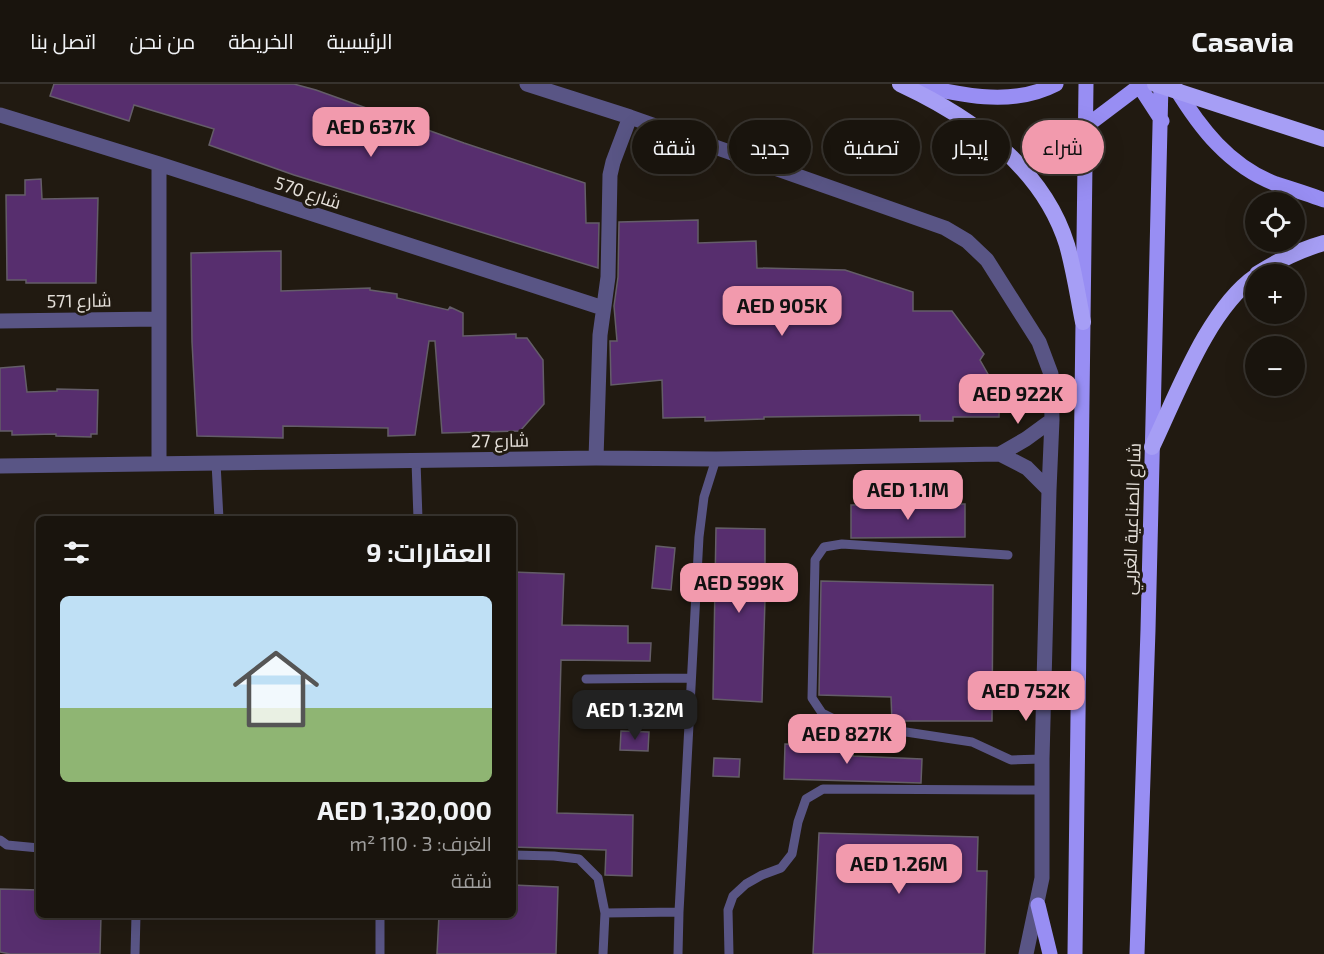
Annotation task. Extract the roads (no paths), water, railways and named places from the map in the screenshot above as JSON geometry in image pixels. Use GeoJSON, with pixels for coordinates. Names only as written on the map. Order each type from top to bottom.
{"type":"FeatureCollection","features":[{"type":"Feature","properties":{"kind":"highway"},"geometry":{"type":"LineString","coordinates":[[900,84],[950,110],[992,140],[1034,181],[1059,223],[1067,246],[1083,322]]}},
{"type":"Feature","properties":{"kind":"highway"},"geometry":{"type":"LineString","coordinates":[[1144,84],[1324,139]]}},
{"type":"Feature","properties":{"kind":"highway"},"geometry":{"type":"LineString","coordinates":[[1273,264],[1303,249],[1324,243]]}},
{"type":"Feature","properties":{"kind":"highway"},"geometry":{"type":"LineString","coordinates":[[1152,447],[1213,323],[1230,299],[1245,285]]}},
{"type":"Feature","properties":{"kind":"main road"},"geometry":{"type":"LineString","coordinates":[[911,84],[982,97],[1013,98],[1029,95],[1056,84]]}},
{"type":"Feature","properties":{"kind":"main road"},"geometry":{"type":"LineString","coordinates":[[1085,120],[1086,84]]}},
{"type":"Feature","properties":{"kind":"main road"},"geometry":{"type":"LineString","coordinates":[[1095,120],[1144,84],[1162,121]]}},
{"type":"Feature","properties":{"kind":"main road","name":"شارع الصناعية الغربي"},"geometry":{"type":"LineString","coordinates":[[1137,954],[1162,121],[1161,84]]}},
{"type":"Feature","properties":{"kind":"main road"},"geometry":{"type":"LineString","coordinates":[[1174,84],[1193,117],[1229,156],[1275,183],[1324,200]]}},
{"type":"Feature","properties":{"kind":"main road"},"geometry":{"type":"LineString","coordinates":[[1075,954],[1085,174]]}},
{"type":"Feature","properties":{"kind":"main road"},"geometry":{"type":"LineString","coordinates":[[1038,905],[1050,954]]}},
{"type":"Feature","properties":{"kind":"street"},"geometry":{"type":"LineString","coordinates":[[527,84],[630,117],[945,228],[967,241],[987,261],[1044,352],[1051,374],[1052,420],[1042,759],[1042,878],[1026,954]]}},
{"type":"Feature","properties":{"kind":"street","name":"شارع 570"},"geometry":{"type":"LineString","coordinates":[[0,115],[159,164],[603,308]]}},
{"type":"Feature","properties":{"kind":"street"},"geometry":{"type":"LineString","coordinates":[[596,458],[600,335],[608,277],[610,175],[630,117]]}},
{"type":"Feature","properties":{"kind":"street"},"geometry":{"type":"LineString","coordinates":[[159,164],[159,464]]}},
{"type":"Feature","properties":{"kind":"street","name":"شارع 571"},"geometry":{"type":"LineString","coordinates":[[0,321],[159,319]]}},
{"type":"Feature","properties":{"kind":"street","name":"شارع 27"},"geometry":{"type":"LineString","coordinates":[[1000,454],[1052,420]]}},
{"type":"Feature","properties":{"kind":"street","name":"شارع 27"},"geometry":{"type":"LineString","coordinates":[[0,466],[1000,454],[1027,468],[1049,490]]}},
{"type":"Feature","properties":{"kind":"lane"},"geometry":{"type":"LineString","coordinates":[[678,954],[699,537],[704,497],[716,459]]}},
{"type":"Feature","properties":{"kind":"lane"},"geometry":{"type":"LineString","coordinates":[[416,461],[418,516]]}},
{"type":"Feature","properties":{"kind":"lane"},"geometry":{"type":"LineString","coordinates":[[216,463],[219,516]]}},
{"type":"Feature","properties":{"kind":"lane"},"geometry":{"type":"LineString","coordinates":[[1008,555],[842,544],[824,547],[815,560],[812,698],[822,713],[840,722],[972,741],[1011,760],[1042,759]]}},
{"type":"Feature","properties":{"kind":"lane"},"geometry":{"type":"LineString","coordinates":[[586,679],[691,678]]}},
{"type":"Feature","properties":{"kind":"lane"},"geometry":{"type":"LineString","coordinates":[[729,954],[728,910],[733,896],[746,884],[781,868],[792,854],[798,822],[806,799],[823,789],[1042,790]]}},
{"type":"Feature","properties":{"kind":"lane"},"geometry":{"type":"LineString","coordinates":[[0,840],[7,845],[36,848]]}},
{"type":"Feature","properties":{"kind":"lane"},"geometry":{"type":"LineString","coordinates":[[516,855],[554,856],[579,860],[598,878],[605,914],[603,954]]}},
{"type":"Feature","properties":{"kind":"lane"},"geometry":{"type":"LineString","coordinates":[[605,914],[679,912]]}},
{"type":"Feature","properties":{"kind":"lane"},"geometry":{"type":"LineString","coordinates":[[135,954],[136,918]]}},
{"type":"Feature","properties":{"kind":"lane"},"geometry":{"type":"LineString","coordinates":[[380,918],[380,954]]}}]}
